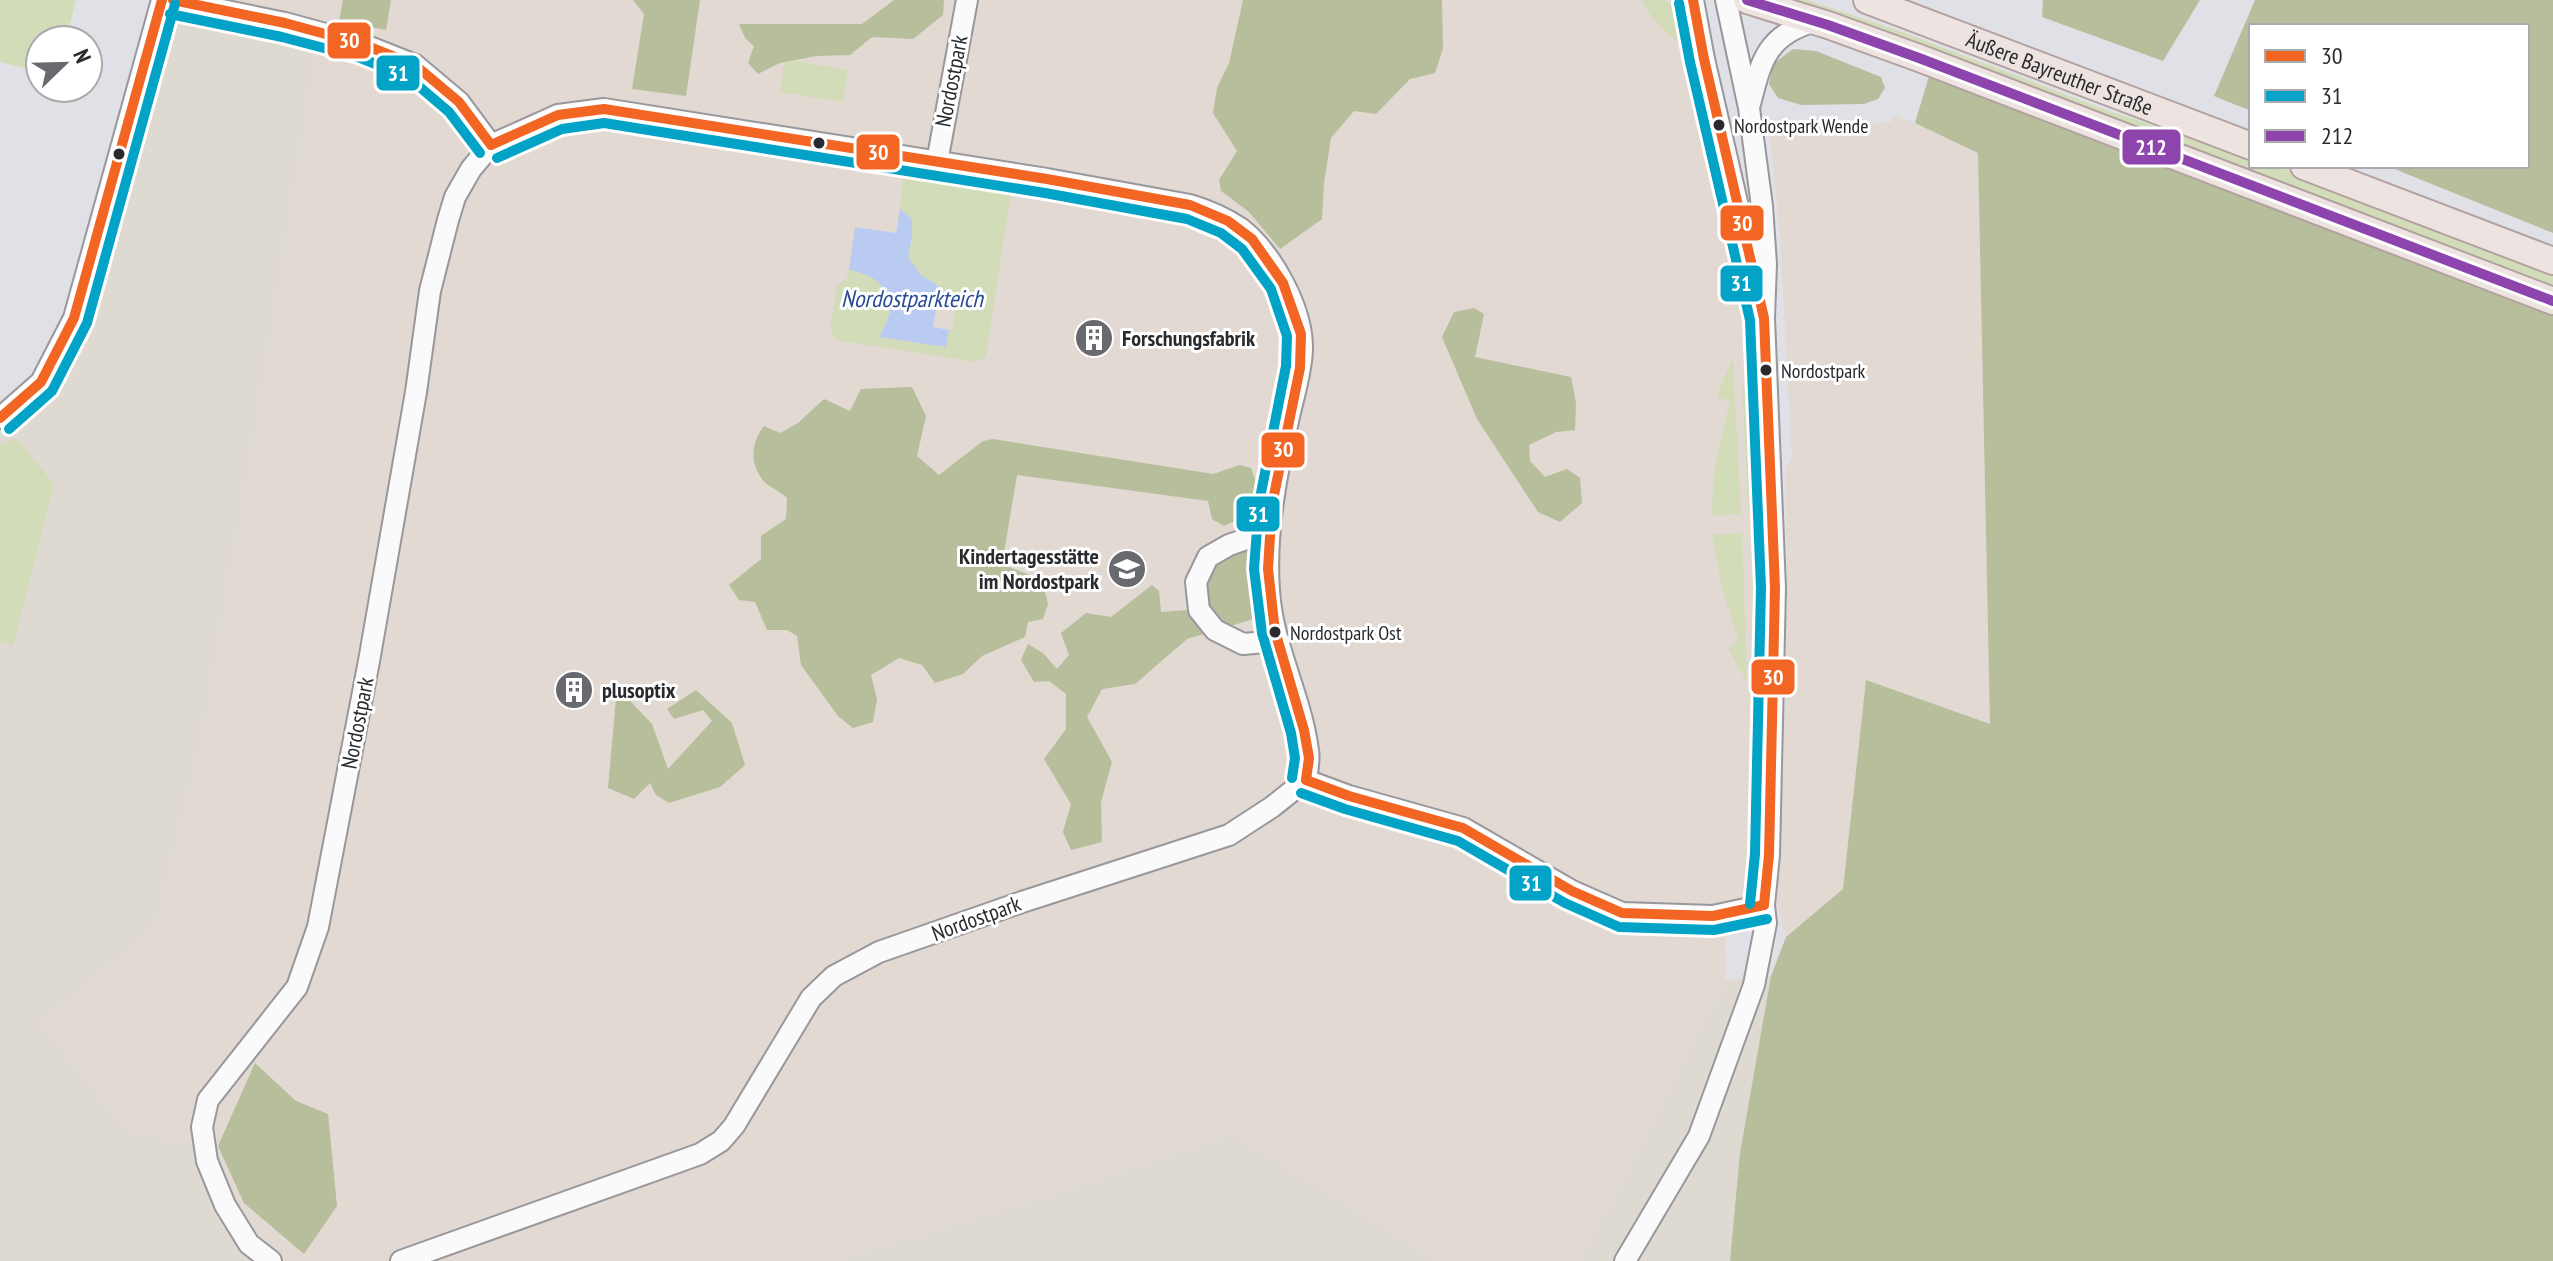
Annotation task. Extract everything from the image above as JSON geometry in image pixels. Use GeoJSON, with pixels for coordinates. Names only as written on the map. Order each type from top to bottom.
{"type":"FeatureCollection","features":[{"type":"Feature","properties":{"kind":"main road","name":"Äußere Bayreuther Straße"},"geometry":{"type":"LineString","coordinates":[[1747,0],[1919,58],[2553,301]]}},
{"type":"Feature","properties":{"kind":"main road","name":"Äußere Bayreuther Straße"},"geometry":{"type":"LineString","coordinates":[[1867,0],[2249,145]]}},
{"type":"Feature","properties":{"kind":"main road"},"geometry":{"type":"LineString","coordinates":[[2309,168],[2553,261]]}},
{"type":"Feature","properties":{"kind":"street"},"geometry":{"type":"LineString","coordinates":[[0,418],[41,382],[74,318],[162,0]]}},
{"type":"Feature","properties":{"kind":"street"},"geometry":{"type":"LineString","coordinates":[[173,0],[285,23],[362,44],[415,65],[459,102],[491,145]]}},
{"type":"Feature","properties":{"kind":"street","name":"Nordostpark"},"geometry":{"type":"LineString","coordinates":[[937,162],[967,0]]}},
{"type":"Feature","properties":{"kind":"street"},"geometry":{"type":"LineString","coordinates":[[1693,0],[1764,318]]}},
{"type":"Feature","properties":{"kind":"street"},"geometry":{"type":"LineString","coordinates":[[1625,1261],[1699,1136],[1754,985],[1766,923],[1764,905],[1769,855],[1775,588],[1764,318],[1766,264],[1749,108],[1726,0]]}},
{"type":"Feature","properties":{"kind":"street"},"geometry":{"type":"LineString","coordinates":[[1749,108],[1766,52],[1799,27],[1816,21]]}},
{"type":"Feature","properties":{"kind":"street","name":"Nordostpark"},"geometry":{"type":"LineString","coordinates":[[271,1261],[249,1244],[225,1205],[207,1161],[202,1127],[208,1100],[297,987],[318,927],[387,562],[430,291],[455,197],[471,169],[491,145],[558,115],[604,109],[693,121],[1190,205],[1240,229],[1271,261],[1293,303],[1302,347],[1298,387],[1289,418],[1269,531],[1269,593],[1309,753],[1306,780],[1229,835],[1022,902],[879,952],[857,963],[834,976],[811,998],[734,1126],[721,1141],[700,1154],[401,1261]]}},
{"type":"Feature","properties":{"kind":"street"},"geometry":{"type":"LineString","coordinates":[[1269,531],[1229,545],[1208,557],[1196,582],[1199,610],[1215,630],[1243,644],[1279,641]]}},
{"type":"Feature","properties":{"kind":"street"},"geometry":{"type":"LineString","coordinates":[[1306,780],[1349,796],[1463,828],[1572,891],[1622,913],[1713,916],[1764,905]]}},
{"type":"Feature","properties":{"kind":"shaded area","name":"Nordostpark"},"geometry":{"type":"Polygon","coordinates":[[[170,0],[1668,0],[1676,4],[1685,16],[1716,151],[1747,315],[1759,513],[1762,639],[1760,868],[1725,928],[1726,980],[1580,1261],[1437,1261],[1231,1135],[835,1261],[248,1261],[218,1146],[131,1134],[38,1022],[154,925],[201,739],[318,48],[167,14],[170,0]]]}},
{"type":"Feature","properties":{"kind":"shaded area"},"geometry":{"type":"Polygon","coordinates":[[[167,14],[318,47],[201,739],[154,926],[39,1023],[131,1134],[218,1146],[248,1261],[0,1261],[0,436],[17,428],[84,339],[167,14]]]}},
{"type":"Feature","properties":{"kind":"shaded area"},"geometry":{"type":"Polygon","coordinates":[[[1896,115],[1978,152],[1990,725],[1866,680],[1843,890],[1786,937],[1777,905],[1787,565],[1785,472],[1792,457],[1780,236],[1770,136],[1774,131],[1891,122],[1896,115]]]}},
{"type":"Feature","properties":{"kind":"shaded area"},"geometry":{"type":"Polygon","coordinates":[[[1771,976],[1740,1153],[1730,1261],[1580,1261],[1726,980],[1771,976]]]}},
{"type":"Feature","properties":{"kind":"shaded area"},"geometry":{"type":"Polygon","coordinates":[[[1232,1135],[1437,1261],[835,1261],[1056,1193],[1232,1135]]]}},
{"type":"Feature","properties":{"kind":"green space"},"geometry":{"type":"Polygon","coordinates":[[[0,0],[76,0],[70,24],[24,24],[24,68],[0,62],[0,0]]]}},
{"type":"Feature","properties":{"kind":"green space"},"geometry":{"type":"Polygon","coordinates":[[[343,0],[391,0],[386,30],[339,21],[343,0]]]}},
{"type":"Feature","properties":{"kind":"green space"},"geometry":{"type":"Polygon","coordinates":[[[633,0],[700,0],[686,96],[632,89],[644,14],[633,0]]]}},
{"type":"Feature","properties":{"kind":"green space"},"geometry":{"type":"Polygon","coordinates":[[[894,0],[944,0],[943,15],[913,39],[872,37],[850,55],[816,56],[780,63],[758,74],[748,63],[754,46],[745,38],[739,24],[862,24],[894,0]]]}},
{"type":"Feature","properties":{"kind":"green space"},"geometry":{"type":"Polygon","coordinates":[[[1243,0],[1442,0],[1443,48],[1435,73],[1410,79],[1376,114],[1354,111],[1331,138],[1322,219],[1280,249],[1248,211],[1221,191],[1219,180],[1237,151],[1213,113],[1217,88],[1229,63],[1243,0]]]}},
{"type":"Feature","properties":{"kind":"green space"},"geometry":{"type":"Polygon","coordinates":[[[1642,0],[1667,2],[1680,8],[1692,47],[1679,42],[1663,29],[1642,0]]]}},
{"type":"Feature","properties":{"kind":"green space"},"geometry":{"type":"Polygon","coordinates":[[[1791,0],[1807,0],[1897,30],[2109,111],[2249,156],[2249,168],[2282,168],[2553,272],[2553,290],[1791,0]]]}},
{"type":"Feature","properties":{"kind":"green space"},"geometry":{"type":"Polygon","coordinates":[[[2043,0],[2200,0],[2163,61],[2042,17],[2043,0]]]}},
{"type":"Feature","properties":{"kind":"green space"},"geometry":{"type":"Polygon","coordinates":[[[2255,0],[2553,0],[2553,233],[2392,168],[2529,168],[2529,24],[2249,24],[2249,110],[2214,96],[2255,0]]]}},
{"type":"Feature","properties":{"kind":"green space"},"geometry":{"type":"Polygon","coordinates":[[[1793,49],[1816,51],[1881,77],[1885,88],[1878,99],[1864,104],[1801,105],[1778,98],[1769,84],[1773,64],[1793,49]]]}},
{"type":"Feature","properties":{"kind":"green space"},"geometry":{"type":"Polygon","coordinates":[[[785,59],[848,70],[843,102],[780,92],[785,59]]]}},
{"type":"Feature","properties":{"kind":"green space"},"geometry":{"type":"Polygon","coordinates":[[[1929,76],[2553,315],[2553,1261],[1730,1261],[1740,1153],[1771,976],[1786,937],[1843,889],[1866,680],[1990,724],[1978,153],[1915,123],[1929,76]]]}},
{"type":"Feature","properties":{"kind":"green space"},"geometry":{"type":"Polygon","coordinates":[[[904,166],[1006,182],[1011,192],[986,356],[976,362],[836,340],[830,329],[837,286],[847,278],[849,270],[872,278],[888,295],[890,312],[880,337],[946,347],[956,302],[951,301],[949,293],[921,275],[908,257],[912,219],[900,209],[904,166]]]}},
{"type":"Feature","properties":{"kind":"green space"},"geometry":{"type":"Polygon","coordinates":[[[1474,308],[1484,314],[1475,357],[1571,377],[1576,403],[1575,430],[1556,432],[1529,445],[1530,461],[1545,477],[1567,469],[1580,478],[1582,503],[1560,522],[1538,512],[1477,419],[1442,337],[1454,312],[1474,308]]]}},
{"type":"Feature","properties":{"kind":"green space"},"geometry":{"type":"Polygon","coordinates":[[[1733,358],[1741,514],[1712,516],[1714,471],[1730,400],[1719,398],[1718,392],[1733,358]]]}},
{"type":"Feature","properties":{"kind":"green space"},"geometry":{"type":"Polygon","coordinates":[[[912,387],[926,416],[917,456],[939,475],[983,441],[993,439],[1213,474],[1240,465],[1251,468],[1258,489],[1255,512],[1224,526],[1212,519],[1208,501],[1017,475],[1002,564],[1042,580],[1048,604],[1043,619],[1028,622],[1025,637],[982,656],[963,674],[935,683],[922,665],[899,658],[871,675],[877,699],[873,722],[853,728],[838,716],[801,665],[797,636],[787,630],[767,630],[755,602],[739,600],[729,585],[761,559],[761,536],[786,519],[787,498],[764,482],[755,466],[755,445],[764,426],[780,433],[798,423],[824,399],[850,411],[861,389],[912,387]]]}},
{"type":"Feature","properties":{"kind":"green space"},"geometry":{"type":"Polygon","coordinates":[[[1752,387],[1759,513],[1749,514],[1742,388],[1752,387]]]}},
{"type":"Feature","properties":{"kind":"green space"},"geometry":{"type":"Polygon","coordinates":[[[17,439],[54,484],[13,645],[0,641],[0,445],[17,439]]]}},
{"type":"Feature","properties":{"kind":"green space"},"geometry":{"type":"Polygon","coordinates":[[[1760,531],[1763,692],[1757,698],[1751,532],[1760,531]]]}},
{"type":"Feature","properties":{"kind":"green space"},"geometry":{"type":"Polygon","coordinates":[[[1742,533],[1747,682],[1728,648],[1739,641],[1723,592],[1712,535],[1742,533]]]}},
{"type":"Feature","properties":{"kind":"green space"},"geometry":{"type":"Polygon","coordinates":[[[1253,540],[1257,618],[1187,639],[1135,684],[1102,689],[1087,717],[1112,762],[1101,802],[1102,842],[1071,850],[1063,832],[1071,804],[1044,759],[1066,729],[1066,694],[1049,681],[1034,682],[1021,660],[1028,644],[1044,654],[1057,669],[1069,655],[1061,633],[1086,613],[1111,617],[1152,585],[1159,591],[1161,612],[1188,610],[1204,575],[1222,555],[1253,540]]]}},
{"type":"Feature","properties":{"kind":"green space"},"geometry":{"type":"Polygon","coordinates":[[[617,687],[652,724],[668,769],[712,721],[703,710],[674,719],[667,709],[696,690],[732,723],[745,765],[720,787],[669,803],[656,795],[650,783],[634,799],[608,788],[617,687]]]}},
{"type":"Feature","properties":{"kind":"green space"},"geometry":{"type":"Polygon","coordinates":[[[255,1063],[296,1101],[328,1114],[337,1206],[304,1254],[244,1203],[218,1146],[255,1063]]]}},
{"type":"Feature","properties":{"kind":"water","name":"Nordostparkteich"},"geometry":{"type":"Polygon","coordinates":[[[900,209],[912,219],[908,257],[921,275],[949,293],[951,301],[938,298],[933,327],[949,330],[946,347],[879,337],[890,312],[888,295],[872,278],[849,270],[855,227],[896,233],[900,209]]]}},
{"type":"Feature","properties":{"kind":"transit line","name":"30"},"geometry":{"type":"LineString","coordinates":[[0,418],[41,382],[74,318],[162,0]]}},
{"type":"Feature","properties":{"kind":"transit line","name":"30"},"geometry":{"type":"LineString","coordinates":[[173,0],[285,23],[362,44],[415,65],[459,102],[491,145]]}},
{"type":"Feature","properties":{"kind":"transit line","name":"30"},"geometry":{"type":"LineString","coordinates":[[1693,0],[1764,318],[1775,588],[1769,855],[1764,905]]}},
{"type":"Feature","properties":{"kind":"transit line","name":"212"},"geometry":{"type":"LineString","coordinates":[[1747,0],[1919,58],[2553,301]]}},
{"type":"Feature","properties":{"kind":"transit line","name":"31"},"geometry":{"type":"LineString","coordinates":[[1679,3],[1750,320],[1761,588],[1755,854],[1750,904]]}},
{"type":"Feature","properties":{"kind":"transit line","name":"31"},"geometry":{"type":"LineString","coordinates":[[9,429],[52,391],[87,323],[175,4]]}},
{"type":"Feature","properties":{"kind":"transit line","name":"31"},"geometry":{"type":"LineString","coordinates":[[170,14],[282,37],[358,57],[408,77],[449,112],[480,153]]}},
{"type":"Feature","properties":{"kind":"transit line","name":"30"},"geometry":{"type":"LineString","coordinates":[[491,145],[558,115],[604,109],[1047,179],[1190,205],[1228,221],[1252,239],[1283,283],[1301,334],[1300,368],[1272,505],[1268,569],[1275,631],[1304,730],[1309,758],[1306,780]]}},
{"type":"Feature","properties":{"kind":"transit line","name":"31"},"geometry":{"type":"LineString","coordinates":[[497,158],[562,129],[604,123],[1045,193],[1187,219],[1221,233],[1242,249],[1271,289],[1287,336],[1286,366],[1259,503],[1254,569],[1262,633],[1291,733],[1295,758],[1292,778]]}},
{"type":"Feature","properties":{"kind":"transit line","name":"30"},"geometry":{"type":"LineString","coordinates":[[1306,780],[1349,796],[1463,828],[1572,891],[1622,913],[1713,916],[1764,905]]}},
{"type":"Feature","properties":{"kind":"transit line","name":"31"},"geometry":{"type":"LineString","coordinates":[[1301,793],[1345,809],[1458,841],[1565,903],[1619,927],[1714,930],[1767,919]]}},
{"type":"Feature","properties":{"kind":"place","name":"Nordostpark Wende"},"geometry":{"type":"Point","coordinates":[1719,125]}},
{"type":"Feature","properties":{"kind":"place","name":"Forschungsfabrik"},"geometry":{"type":"Point","coordinates":[1094,338]}},
{"type":"Feature","properties":{"kind":"place","name":"Nordostpark"},"geometry":{"type":"Point","coordinates":[1766,370]}},
{"type":"Feature","properties":{"kind":"place","name":"Kindertagesstätte im Nordostpark"},"geometry":{"type":"Point","coordinates":[1127,569]}},
{"type":"Feature","properties":{"kind":"place","name":"Nordostpark Ost"},"geometry":{"type":"Point","coordinates":[1275,632]}},
{"type":"Feature","properties":{"kind":"place","name":"plusoptix"},"geometry":{"type":"Point","coordinates":[574,690]}}]}
